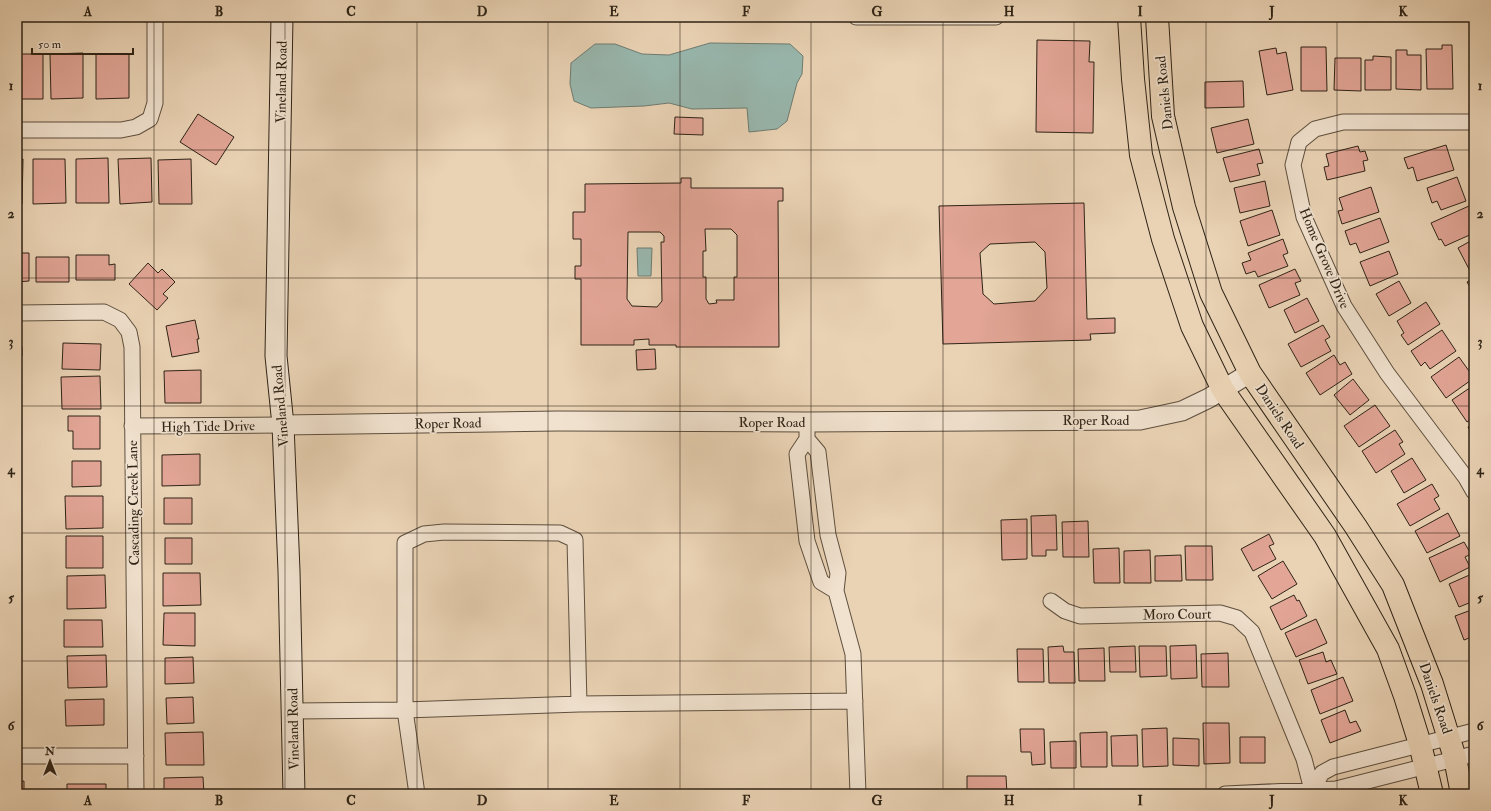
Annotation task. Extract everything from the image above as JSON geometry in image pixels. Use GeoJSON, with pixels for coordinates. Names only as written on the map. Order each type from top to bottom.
{"type":"FeatureCollection","features":[{"type":"Feature","properties":{"kind":"main road","name":"Vineland Road"},"geometry":{"type":"LineString","coordinates":[[282,17],[276,356],[283,425],[294,794]]}},
{"type":"Feature","properties":{"kind":"main road","name":"Daniels Road"},"geometry":{"type":"LineString","coordinates":[[1129,17],[1133,79],[1142,155],[1163,239],[1192,326],[1223,390],[1325,536],[1388,649],[1406,696],[1426,766],[1432,794]]}},
{"type":"Feature","properties":{"kind":"main road","name":"Daniels Road"},"geometry":{"type":"LineString","coordinates":[[1157,17],[1163,116],[1184,207],[1211,293],[1250,373],[1356,527],[1393,585],[1432,684],[1449,737],[1465,756],[1462,794]]}},
{"type":"Feature","properties":{"kind":"street"},"geometry":{"type":"LineString","coordinates":[[17,130],[120,130],[136,127],[150,119],[155,103],[155,17]]}},
{"type":"Feature","properties":{"kind":"street"},"geometry":{"type":"LineString","coordinates":[[856,17],[996,17]]}},
{"type":"Feature","properties":{"kind":"street","name":"Home Grove Drive"},"geometry":{"type":"LineString","coordinates":[[1474,122],[1343,122],[1315,129],[1299,142],[1293,164],[1304,217],[1344,306],[1386,373],[1466,478],[1474,492]]}},
{"type":"Feature","properties":{"kind":"street","name":"Cascading Creek Lane"},"geometry":{"type":"LineString","coordinates":[[17,313],[104,312],[120,320],[129,332],[132,347],[136,794]]}},
{"type":"Feature","properties":{"kind":"street","name":"Roper Road"},"geometry":{"type":"LineString","coordinates":[[283,425],[558,421],[807,430],[1140,420],[1182,411],[1223,390],[1250,373]]}},
{"type":"Feature","properties":{"kind":"street","name":"High Tide Drive"},"geometry":{"type":"LineString","coordinates":[[132,426],[283,425]]}},
{"type":"Feature","properties":{"kind":"street"},"geometry":{"type":"LineString","coordinates":[[807,430],[818,452],[828,535],[838,573],[836,591],[853,654],[858,794]]}},
{"type":"Feature","properties":{"kind":"street"},"geometry":{"type":"LineString","coordinates":[[807,430],[797,454],[807,541],[821,582],[836,591]]}},
{"type":"Feature","properties":{"kind":"street"},"geometry":{"type":"LineString","coordinates":[[417,794],[405,710],[405,543],[424,534],[444,532],[560,533],[575,540],[579,704]]}},
{"type":"Feature","properties":{"kind":"street"},"geometry":{"type":"LineString","coordinates":[[807,541],[828,535]]}},
{"type":"Feature","properties":{"kind":"street","name":"Moro Court"},"geometry":{"type":"LineString","coordinates":[[1051,601],[1066,611],[1080,616],[1220,613],[1237,618],[1252,632],[1304,759],[1312,792]]}},
{"type":"Feature","properties":{"kind":"street"},"geometry":{"type":"LineString","coordinates":[[292,711],[405,710],[579,704],[855,701]]}},
{"type":"Feature","properties":{"kind":"street"},"geometry":{"type":"LineString","coordinates":[[1312,792],[1322,773],[1333,767],[1474,731]]}},
{"type":"Feature","properties":{"kind":"street"},"geometry":{"type":"LineString","coordinates":[[17,756],[136,756]]}},
{"type":"Feature","properties":{"kind":"street"},"geometry":{"type":"LineString","coordinates":[[1225,794],[1312,792],[1336,789],[1465,756]]}},
{"type":"Feature","properties":{"kind":"water"},"geometry":{"type":"Polygon","coordinates":[[[710,43],[790,44],[803,56],[802,74],[797,83],[787,121],[777,129],[749,132],[747,108],[692,109],[669,103],[644,106],[591,108],[574,101],[570,84],[571,63],[595,44],[615,44],[642,54],[669,55],[710,43]]]}},
{"type":"Feature","properties":{"kind":"water"},"geometry":{"type":"Polygon","coordinates":[[[637,248],[652,248],[651,276],[638,276],[637,248]]]}},
{"type":"Feature","properties":{"kind":"building"},"geometry":{"type":"Polygon","coordinates":[[[1037,40],[1090,41],[1089,62],[1094,62],[1093,133],[1036,132],[1037,40]]]}},
{"type":"Feature","properties":{"kind":"building"},"geometry":{"type":"Polygon","coordinates":[[[1442,45],[1452,45],[1453,89],[1427,89],[1426,49],[1442,49],[1442,45]]]}},
{"type":"Feature","properties":{"kind":"building"},"geometry":{"type":"Polygon","coordinates":[[[1301,47],[1326,47],[1327,91],[1301,91],[1301,47]]]}},
{"type":"Feature","properties":{"kind":"building"},"geometry":{"type":"Polygon","coordinates":[[[1276,48],[1277,54],[1286,52],[1293,90],[1267,95],[1259,51],[1276,48]]]}},
{"type":"Feature","properties":{"kind":"building"},"geometry":{"type":"Polygon","coordinates":[[[1396,50],[1407,50],[1407,55],[1421,55],[1421,90],[1396,89],[1396,50]]]}},
{"type":"Feature","properties":{"kind":"building"},"geometry":{"type":"Polygon","coordinates":[[[83,53],[83,98],[51,99],[50,54],[83,53]]]}},
{"type":"Feature","properties":{"kind":"building"},"geometry":{"type":"Polygon","coordinates":[[[17,54],[43,54],[43,99],[17,99],[17,54]]]}},
{"type":"Feature","properties":{"kind":"building"},"geometry":{"type":"Polygon","coordinates":[[[96,54],[129,54],[129,98],[96,99],[96,54]]]}},
{"type":"Feature","properties":{"kind":"building"},"geometry":{"type":"Polygon","coordinates":[[[1373,56],[1391,57],[1391,90],[1365,90],[1365,60],[1373,60],[1373,56]]]}},
{"type":"Feature","properties":{"kind":"building"},"geometry":{"type":"Polygon","coordinates":[[[1335,58],[1361,58],[1361,91],[1334,90],[1335,58]]]}},
{"type":"Feature","properties":{"kind":"building"},"geometry":{"type":"Polygon","coordinates":[[[1243,81],[1244,107],[1205,108],[1205,82],[1243,81]]]}},
{"type":"Feature","properties":{"kind":"building"},"geometry":{"type":"Polygon","coordinates":[[[198,114],[234,137],[216,165],[180,142],[198,114]]]}},
{"type":"Feature","properties":{"kind":"building"},"geometry":{"type":"Polygon","coordinates":[[[675,117],[703,118],[703,135],[674,134],[675,117]]]}},
{"type":"Feature","properties":{"kind":"building"},"geometry":{"type":"Polygon","coordinates":[[[1248,119],[1254,144],[1217,153],[1211,128],[1248,119]]]}},
{"type":"Feature","properties":{"kind":"building"},"geometry":{"type":"Polygon","coordinates":[[[1446,145],[1454,170],[1417,181],[1413,167],[1408,169],[1404,158],[1446,145]]]}},
{"type":"Feature","properties":{"kind":"building"},"geometry":{"type":"Polygon","coordinates":[[[1358,146],[1360,152],[1365,151],[1368,160],[1363,161],[1365,171],[1327,180],[1324,167],[1329,166],[1326,154],[1358,146]]]}},
{"type":"Feature","properties":{"kind":"building"},"geometry":{"type":"Polygon","coordinates":[[[1259,149],[1263,163],[1257,164],[1260,175],[1230,182],[1223,158],[1259,149]]]}},
{"type":"Feature","properties":{"kind":"building"},"geometry":{"type":"Polygon","coordinates":[[[108,158],[109,203],[76,203],[76,159],[108,158]]]}},
{"type":"Feature","properties":{"kind":"building"},"geometry":{"type":"Polygon","coordinates":[[[151,158],[152,202],[120,204],[118,159],[151,158]]]}},
{"type":"Feature","properties":{"kind":"building"},"geometry":{"type":"Polygon","coordinates":[[[17,159],[23,159],[22,204],[17,204],[17,159]]]}},
{"type":"Feature","properties":{"kind":"building"},"geometry":{"type":"Polygon","coordinates":[[[33,159],[65,159],[66,203],[33,204],[33,159]]]}},
{"type":"Feature","properties":{"kind":"building"},"geometry":{"type":"Polygon","coordinates":[[[191,159],[192,204],[159,204],[158,160],[191,159]]]}},
{"type":"Feature","properties":{"kind":"building"},"geometry":{"type":"Polygon","coordinates":[[[1457,177],[1466,201],[1441,210],[1437,201],[1432,203],[1427,188],[1457,177]]]}},
{"type":"Feature","properties":{"kind":"building"},"geometry":{"type":"Polygon","coordinates":[[[681,178],[691,178],[691,188],[783,188],[783,201],[778,201],[779,347],[676,347],[676,345],[649,345],[649,339],[634,340],[634,345],[581,345],[581,279],[575,279],[575,266],[581,266],[581,239],[573,239],[573,212],[585,212],[585,184],[681,183],[681,178]],[[705,229],[706,251],[703,251],[703,277],[706,277],[706,299],[709,304],[717,303],[716,300],[734,300],[734,277],[737,277],[737,235],[731,229],[705,229]],[[628,232],[627,299],[632,306],[657,307],[662,301],[661,242],[664,242],[664,236],[660,232],[628,232]]]}},
{"type":"Feature","properties":{"kind":"building"},"geometry":{"type":"Polygon","coordinates":[[[1265,181],[1270,206],[1240,213],[1234,188],[1265,181]]]}},
{"type":"Feature","properties":{"kind":"building"},"geometry":{"type":"Polygon","coordinates":[[[1371,187],[1379,212],[1342,224],[1338,211],[1343,210],[1339,198],[1371,187]]]}},
{"type":"Feature","properties":{"kind":"building"},"geometry":{"type":"Polygon","coordinates":[[[1084,203],[1087,319],[1115,318],[1115,333],[1090,334],[1091,340],[943,344],[939,206],[1084,203]],[[1035,242],[990,244],[980,253],[983,294],[994,304],[1035,301],[1047,288],[1045,252],[1035,242]]]}},
{"type":"Feature","properties":{"kind":"building"},"geometry":{"type":"Polygon","coordinates":[[[1469,206],[1474,216],[1474,219],[1472,220],[1474,225],[1474,233],[1445,246],[1441,239],[1439,240],[1431,223],[1469,206]]]}},
{"type":"Feature","properties":{"kind":"building"},"geometry":{"type":"Polygon","coordinates":[[[1272,210],[1280,235],[1248,246],[1240,221],[1272,210]]]}},
{"type":"Feature","properties":{"kind":"building"},"geometry":{"type":"Polygon","coordinates":[[[1380,218],[1389,242],[1360,253],[1356,243],[1350,245],[1345,231],[1380,218]]]}},
{"type":"Feature","properties":{"kind":"building"},"geometry":{"type":"Polygon","coordinates":[[[1283,239],[1288,253],[1283,255],[1288,266],[1258,277],[1255,271],[1246,274],[1242,263],[1251,260],[1248,253],[1283,239]]]}},
{"type":"Feature","properties":{"kind":"building"},"geometry":{"type":"Polygon","coordinates":[[[1474,239],[1474,269],[1470,271],[1458,248],[1474,239]]]}},
{"type":"Feature","properties":{"kind":"building"},"geometry":{"type":"Polygon","coordinates":[[[1389,251],[1398,274],[1370,286],[1360,262],[1389,251]]]}},
{"type":"Feature","properties":{"kind":"building"},"geometry":{"type":"Polygon","coordinates":[[[17,253],[29,253],[29,281],[17,282],[17,253]]]}},
{"type":"Feature","properties":{"kind":"building"},"geometry":{"type":"Polygon","coordinates":[[[76,255],[109,255],[109,265],[115,264],[115,280],[76,280],[76,255]]]}},
{"type":"Feature","properties":{"kind":"building"},"geometry":{"type":"Polygon","coordinates":[[[36,257],[69,257],[69,282],[36,282],[36,257]]]}},
{"type":"Feature","properties":{"kind":"building"},"geometry":{"type":"Polygon","coordinates":[[[148,263],[158,273],[162,269],[175,282],[163,294],[168,298],[157,310],[129,284],[148,263]]]}},
{"type":"Feature","properties":{"kind":"building"},"geometry":{"type":"Polygon","coordinates":[[[1295,269],[1301,281],[1295,283],[1300,295],[1269,308],[1259,285],[1295,269]]]}},
{"type":"Feature","properties":{"kind":"building"},"geometry":{"type":"Polygon","coordinates":[[[1474,278],[1474,294],[1467,282],[1474,278]]]}},
{"type":"Feature","properties":{"kind":"building"},"geometry":{"type":"Polygon","coordinates":[[[1399,281],[1411,303],[1389,316],[1376,294],[1399,281]]]}},
{"type":"Feature","properties":{"kind":"building"},"geometry":{"type":"Polygon","coordinates":[[[1307,298],[1319,321],[1295,333],[1284,310],[1307,298]]]}},
{"type":"Feature","properties":{"kind":"building"},"geometry":{"type":"Polygon","coordinates":[[[1426,302],[1440,324],[1408,345],[1401,335],[1404,333],[1397,321],[1426,302]]]}},
{"type":"Feature","properties":{"kind":"building"},"geometry":{"type":"Polygon","coordinates":[[[195,320],[199,339],[197,339],[199,352],[172,357],[166,326],[195,320]]]}},
{"type":"Feature","properties":{"kind":"building"},"geometry":{"type":"Polygon","coordinates":[[[1323,325],[1330,337],[1325,340],[1331,351],[1301,367],[1288,344],[1323,325]]]}},
{"type":"Feature","properties":{"kind":"building"},"geometry":{"type":"Polygon","coordinates":[[[1442,330],[1456,351],[1430,369],[1425,362],[1421,366],[1411,351],[1442,330]]]}},
{"type":"Feature","properties":{"kind":"building"},"geometry":{"type":"Polygon","coordinates":[[[63,343],[101,344],[100,370],[62,369],[63,343]]]}},
{"type":"Feature","properties":{"kind":"building"},"geometry":{"type":"Polygon","coordinates":[[[17,347],[22,347],[22,356],[17,356],[17,347]]]}},
{"type":"Feature","properties":{"kind":"building"},"geometry":{"type":"Polygon","coordinates":[[[655,349],[656,369],[637,370],[636,350],[655,349]]]}},
{"type":"Feature","properties":{"kind":"building"},"geometry":{"type":"Polygon","coordinates":[[[1334,355],[1340,365],[1345,362],[1352,374],[1320,395],[1306,373],[1334,355]]]}},
{"type":"Feature","properties":{"kind":"building"},"geometry":{"type":"Polygon","coordinates":[[[1459,357],[1474,378],[1446,398],[1431,377],[1459,357]]]}},
{"type":"Feature","properties":{"kind":"building"},"geometry":{"type":"Polygon","coordinates":[[[201,370],[201,403],[165,403],[164,371],[201,370]]]}},
{"type":"Feature","properties":{"kind":"building"},"geometry":{"type":"Polygon","coordinates":[[[100,376],[101,409],[62,409],[61,377],[100,376]]]}},
{"type":"Feature","properties":{"kind":"building"},"geometry":{"type":"Polygon","coordinates":[[[1353,379],[1369,400],[1350,415],[1334,395],[1353,379]]]}},
{"type":"Feature","properties":{"kind":"building"},"geometry":{"type":"Polygon","coordinates":[[[1474,385],[1474,417],[1467,422],[1452,400],[1474,385]]]}},
{"type":"Feature","properties":{"kind":"building"},"geometry":{"type":"Polygon","coordinates":[[[1375,405],[1390,426],[1359,447],[1344,426],[1375,405]]]}},
{"type":"Feature","properties":{"kind":"building"},"geometry":{"type":"Polygon","coordinates":[[[68,416],[100,416],[100,449],[73,449],[73,431],[68,431],[68,416]]]}},
{"type":"Feature","properties":{"kind":"building"},"geometry":{"type":"Polygon","coordinates":[[[1474,423],[1474,438],[1468,427],[1474,423]]]}},
{"type":"Feature","properties":{"kind":"building"},"geometry":{"type":"Polygon","coordinates":[[[1395,430],[1403,442],[1399,444],[1405,454],[1376,473],[1362,451],[1395,430]]]}},
{"type":"Feature","properties":{"kind":"building"},"geometry":{"type":"Polygon","coordinates":[[[200,454],[200,485],[162,486],[162,455],[200,454]]]}},
{"type":"Feature","properties":{"kind":"building"},"geometry":{"type":"Polygon","coordinates":[[[1412,458],[1426,480],[1404,493],[1391,471],[1412,458]]]}},
{"type":"Feature","properties":{"kind":"building"},"geometry":{"type":"Polygon","coordinates":[[[72,461],[101,461],[101,486],[72,487],[72,461]]]}},
{"type":"Feature","properties":{"kind":"building"},"geometry":{"type":"Polygon","coordinates":[[[1432,484],[1439,496],[1434,499],[1440,509],[1410,526],[1397,504],[1432,484]]]}},
{"type":"Feature","properties":{"kind":"building"},"geometry":{"type":"Polygon","coordinates":[[[65,496],[103,496],[103,528],[66,529],[65,496]]]}},
{"type":"Feature","properties":{"kind":"building"},"geometry":{"type":"Polygon","coordinates":[[[164,498],[192,498],[192,524],[164,524],[164,498]]]}},
{"type":"Feature","properties":{"kind":"building"},"geometry":{"type":"Polygon","coordinates":[[[1448,513],[1460,536],[1427,553],[1415,531],[1448,513]]]}},
{"type":"Feature","properties":{"kind":"building"},"geometry":{"type":"Polygon","coordinates":[[[1056,515],[1057,550],[1046,550],[1046,556],[1032,556],[1031,516],[1056,515]]]}},
{"type":"Feature","properties":{"kind":"building"},"geometry":{"type":"Polygon","coordinates":[[[1027,519],[1027,559],[1002,560],[1001,520],[1027,519]]]}},
{"type":"Feature","properties":{"kind":"building"},"geometry":{"type":"Polygon","coordinates":[[[1088,521],[1089,557],[1063,557],[1062,522],[1088,521]]]}},
{"type":"Feature","properties":{"kind":"building"},"geometry":{"type":"Polygon","coordinates":[[[1269,534],[1274,544],[1269,546],[1276,559],[1253,571],[1241,549],[1269,534]]]}},
{"type":"Feature","properties":{"kind":"building"},"geometry":{"type":"Polygon","coordinates":[[[66,536],[103,536],[103,568],[66,568],[66,536]]]}},
{"type":"Feature","properties":{"kind":"building"},"geometry":{"type":"Polygon","coordinates":[[[165,538],[192,538],[192,564],[165,564],[165,538]]]}},
{"type":"Feature","properties":{"kind":"building"},"geometry":{"type":"Polygon","coordinates":[[[1464,542],[1471,554],[1465,557],[1470,567],[1440,582],[1429,558],[1464,542]]]}},
{"type":"Feature","properties":{"kind":"building"},"geometry":{"type":"Polygon","coordinates":[[[1185,546],[1212,546],[1213,580],[1186,580],[1185,546]]]}},
{"type":"Feature","properties":{"kind":"building"},"geometry":{"type":"Polygon","coordinates":[[[1119,548],[1120,583],[1094,583],[1093,549],[1119,548]]]}},
{"type":"Feature","properties":{"kind":"building"},"geometry":{"type":"Polygon","coordinates":[[[1150,550],[1151,583],[1124,583],[1124,551],[1150,550]]]}},
{"type":"Feature","properties":{"kind":"building"},"geometry":{"type":"Polygon","coordinates":[[[1181,555],[1182,581],[1155,581],[1155,556],[1181,555]]]}},
{"type":"Feature","properties":{"kind":"building"},"geometry":{"type":"Polygon","coordinates":[[[1283,561],[1297,584],[1272,599],[1258,576],[1283,561]]]}},
{"type":"Feature","properties":{"kind":"building"},"geometry":{"type":"Polygon","coordinates":[[[163,573],[200,573],[201,605],[163,606],[163,573]]]}},
{"type":"Feature","properties":{"kind":"building"},"geometry":{"type":"Polygon","coordinates":[[[1474,573],[1474,601],[1459,607],[1449,584],[1474,573]]]}},
{"type":"Feature","properties":{"kind":"building"},"geometry":{"type":"Polygon","coordinates":[[[105,575],[106,608],[67,609],[67,576],[105,575]]]}},
{"type":"Feature","properties":{"kind":"building"},"geometry":{"type":"Polygon","coordinates":[[[1294,595],[1297,601],[1299,600],[1307,616],[1281,630],[1270,607],[1294,595]]]}},
{"type":"Feature","properties":{"kind":"building"},"geometry":{"type":"Polygon","coordinates":[[[1474,609],[1474,636],[1464,640],[1455,616],[1474,609]]]}},
{"type":"Feature","properties":{"kind":"building"},"geometry":{"type":"Polygon","coordinates":[[[164,613],[195,613],[195,646],[163,645],[164,613]]]}},
{"type":"Feature","properties":{"kind":"building"},"geometry":{"type":"Polygon","coordinates":[[[1316,619],[1327,643],[1296,657],[1285,633],[1316,619]]]}},
{"type":"Feature","properties":{"kind":"building"},"geometry":{"type":"Polygon","coordinates":[[[64,620],[102,620],[103,647],[64,647],[64,620]]]}},
{"type":"Feature","properties":{"kind":"building"},"geometry":{"type":"Polygon","coordinates":[[[1196,645],[1197,678],[1171,679],[1170,646],[1196,645]]]}},
{"type":"Feature","properties":{"kind":"building"},"geometry":{"type":"Polygon","coordinates":[[[1063,646],[1064,652],[1074,652],[1075,683],[1049,683],[1048,647],[1063,646]]]}},
{"type":"Feature","properties":{"kind":"building"},"geometry":{"type":"Polygon","coordinates":[[[1135,646],[1136,672],[1110,672],[1109,647],[1135,646]]]}},
{"type":"Feature","properties":{"kind":"building"},"geometry":{"type":"Polygon","coordinates":[[[1139,646],[1166,646],[1167,676],[1140,677],[1139,646]]]}},
{"type":"Feature","properties":{"kind":"building"},"geometry":{"type":"Polygon","coordinates":[[[1104,648],[1105,681],[1079,681],[1078,649],[1104,648]]]}},
{"type":"Feature","properties":{"kind":"building"},"geometry":{"type":"Polygon","coordinates":[[[1017,649],[1043,649],[1044,682],[1018,682],[1017,649]]]}},
{"type":"Feature","properties":{"kind":"building"},"geometry":{"type":"Polygon","coordinates":[[[1323,652],[1326,662],[1331,660],[1337,674],[1308,684],[1299,660],[1323,652]]]}},
{"type":"Feature","properties":{"kind":"building"},"geometry":{"type":"Polygon","coordinates":[[[1228,653],[1229,687],[1202,687],[1201,654],[1228,653]]]}},
{"type":"Feature","properties":{"kind":"building"},"geometry":{"type":"Polygon","coordinates":[[[106,655],[107,687],[68,688],[67,656],[106,655]]]}},
{"type":"Feature","properties":{"kind":"building"},"geometry":{"type":"Polygon","coordinates":[[[193,657],[194,683],[165,684],[165,658],[193,657]]]}},
{"type":"Feature","properties":{"kind":"building"},"geometry":{"type":"Polygon","coordinates":[[[1343,677],[1353,701],[1320,714],[1311,690],[1343,677]]]}},
{"type":"Feature","properties":{"kind":"building"},"geometry":{"type":"Polygon","coordinates":[[[193,697],[194,723],[167,724],[166,698],[193,697]]]}},
{"type":"Feature","properties":{"kind":"building"},"geometry":{"type":"Polygon","coordinates":[[[17,698],[19,698],[18,724],[17,724],[17,698]]]}},
{"type":"Feature","properties":{"kind":"building"},"geometry":{"type":"Polygon","coordinates":[[[104,699],[104,725],[66,726],[65,700],[104,699]]]}},
{"type":"Feature","properties":{"kind":"building"},"geometry":{"type":"Polygon","coordinates":[[[1345,710],[1350,723],[1356,721],[1361,731],[1330,743],[1321,720],[1345,710]]]}},
{"type":"Feature","properties":{"kind":"building"},"geometry":{"type":"Polygon","coordinates":[[[1203,723],[1229,723],[1230,763],[1204,764],[1203,723]]]}},
{"type":"Feature","properties":{"kind":"building"},"geometry":{"type":"Polygon","coordinates":[[[1167,728],[1168,766],[1143,767],[1142,729],[1167,728]]]}},
{"type":"Feature","properties":{"kind":"building"},"geometry":{"type":"Polygon","coordinates":[[[1020,729],[1044,729],[1045,764],[1032,765],[1031,752],[1021,752],[1020,729]]]}},
{"type":"Feature","properties":{"kind":"building"},"geometry":{"type":"Polygon","coordinates":[[[203,732],[204,765],[166,765],[165,733],[203,732]]]}},
{"type":"Feature","properties":{"kind":"building"},"geometry":{"type":"Polygon","coordinates":[[[1107,732],[1107,767],[1081,767],[1080,733],[1107,732]]]}},
{"type":"Feature","properties":{"kind":"building"},"geometry":{"type":"Polygon","coordinates":[[[1137,735],[1138,766],[1112,766],[1111,736],[1137,735]]]}},
{"type":"Feature","properties":{"kind":"building"},"geometry":{"type":"Polygon","coordinates":[[[1240,737],[1265,737],[1265,763],[1240,763],[1240,737]]]}},
{"type":"Feature","properties":{"kind":"building"},"geometry":{"type":"Polygon","coordinates":[[[1173,738],[1199,739],[1199,766],[1173,765],[1173,738]]]}},
{"type":"Feature","properties":{"kind":"building"},"geometry":{"type":"Polygon","coordinates":[[[1076,741],[1076,768],[1051,768],[1050,742],[1076,741]]]}},
{"type":"Feature","properties":{"kind":"building"},"geometry":{"type":"Polygon","coordinates":[[[967,776],[1006,776],[1007,794],[967,794],[967,776]]]}},
{"type":"Feature","properties":{"kind":"building"},"geometry":{"type":"Polygon","coordinates":[[[203,777],[204,794],[164,794],[164,778],[203,777]]]}},
{"type":"Feature","properties":{"kind":"building"},"geometry":{"type":"Polygon","coordinates":[[[24,781],[24,794],[17,794],[17,782],[24,781]]]}},
{"type":"Feature","properties":{"kind":"building"},"geometry":{"type":"Polygon","coordinates":[[[67,784],[106,784],[106,794],[67,794],[67,784]]]}}]}
